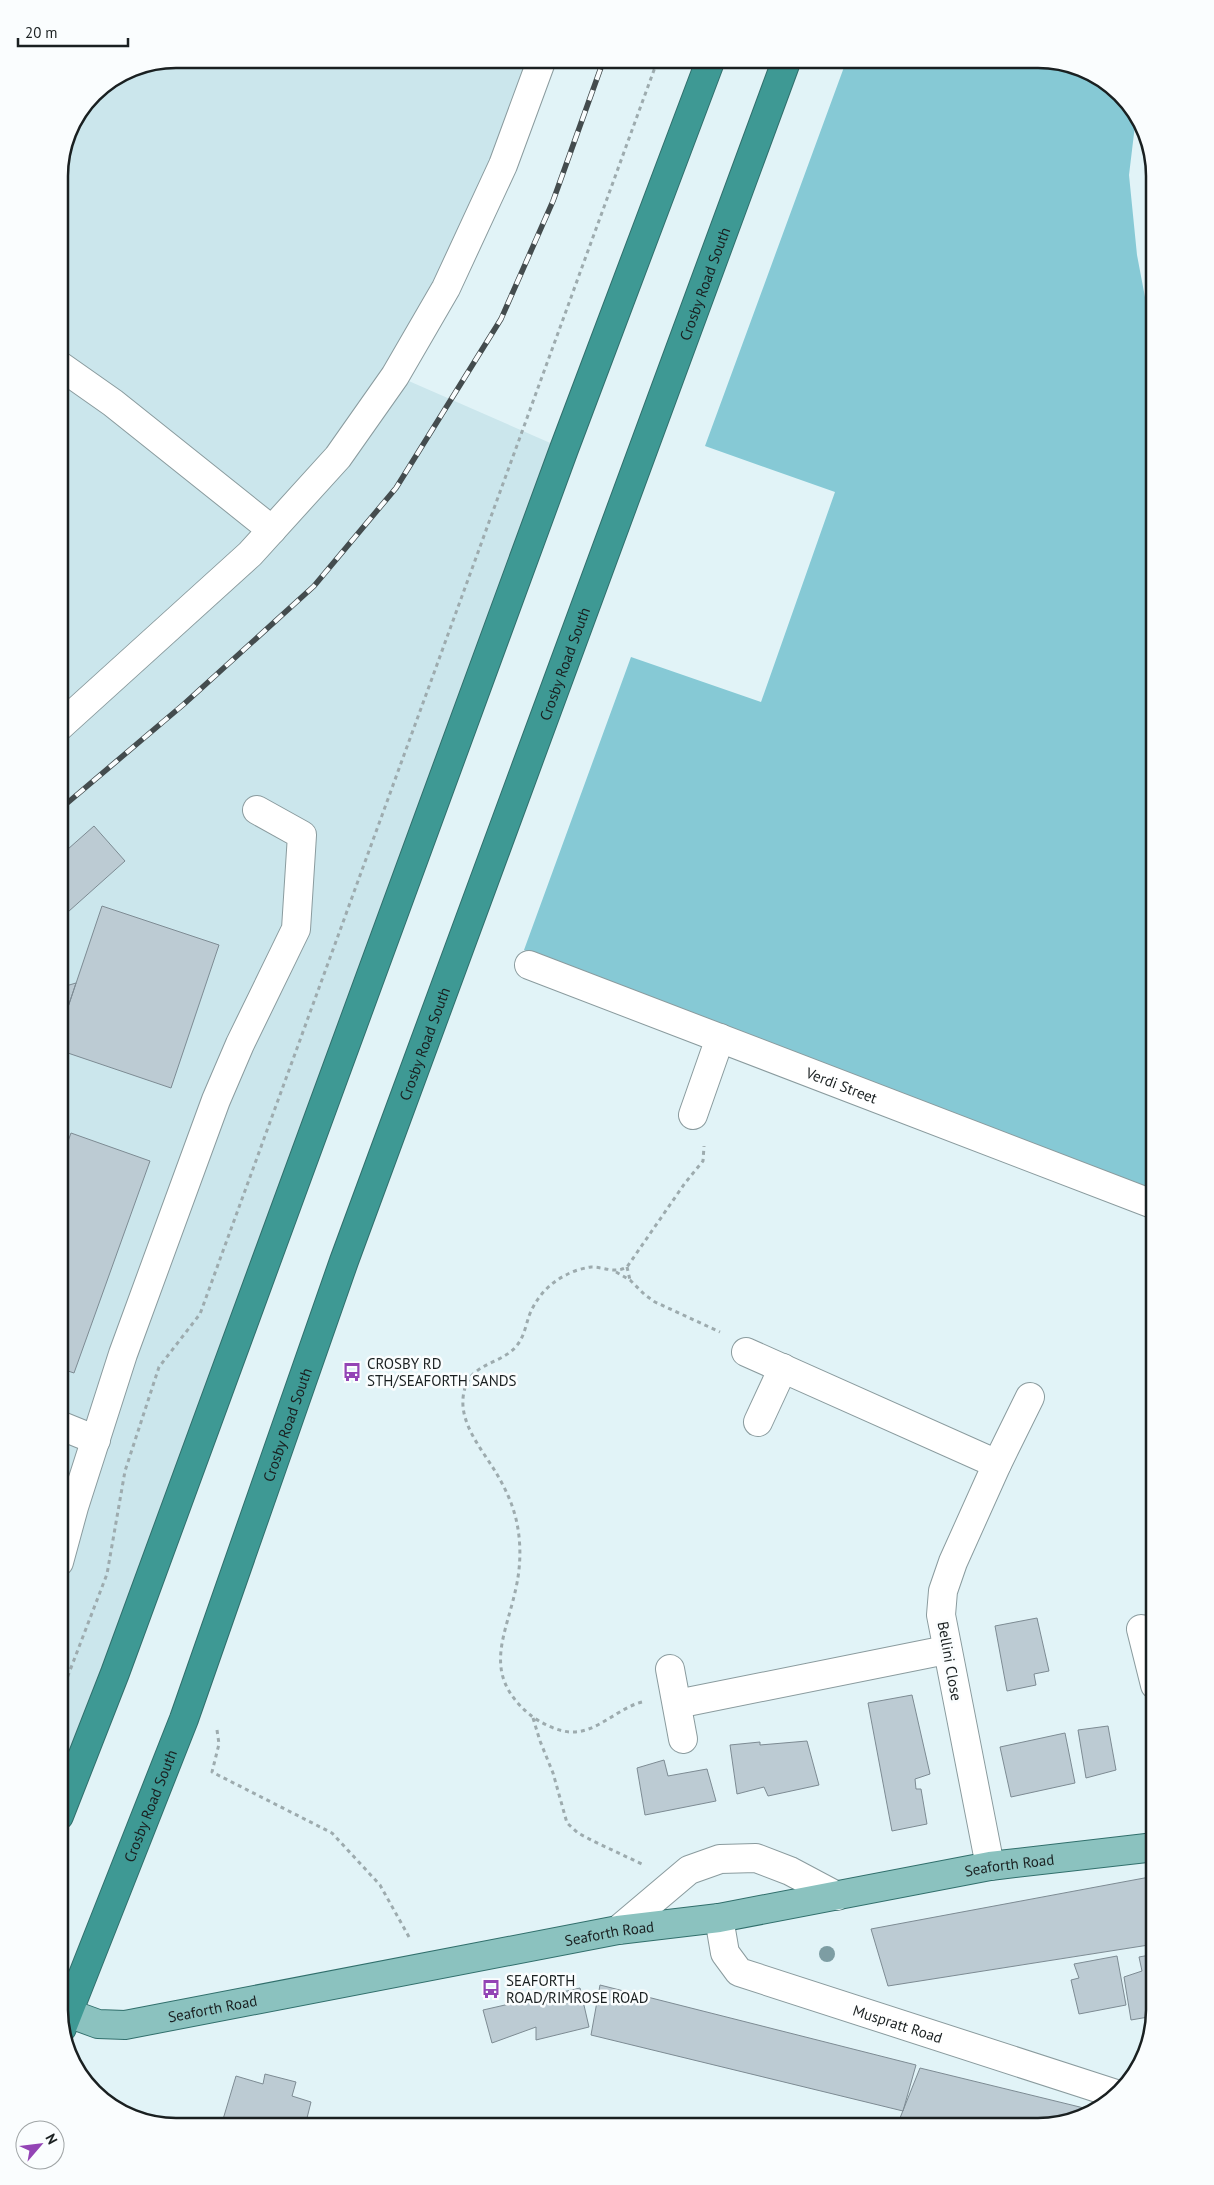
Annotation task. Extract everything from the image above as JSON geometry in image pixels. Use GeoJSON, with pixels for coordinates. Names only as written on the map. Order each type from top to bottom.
{"type":"FeatureCollection","features":[{"type":"Feature","properties":{"kind":"highway"},"geometry":{"type":"LineString","coordinates":[[67,1795],[115,1674],[564,449],[708,68]]}},
{"type":"Feature","properties":{"kind":"highway","name":"Crosby Road South"},"geometry":{"type":"LineString","coordinates":[[67,2014],[184,1719],[347,1252],[784,68]]}},
{"type":"Feature","properties":{"kind":"main road","name":"Seaforth Road"},"geometry":{"type":"LineString","coordinates":[[68,2020],[125,2025],[618,1930],[719,1918],[990,1866],[1146,1848]]}},
{"type":"Feature","properties":{"kind":"street"},"geometry":{"type":"LineString","coordinates":[[68,719],[250,554],[338,457],[395,376],[446,288],[503,165],[539,68]]}},
{"type":"Feature","properties":{"kind":"street"},"geometry":{"type":"LineString","coordinates":[[68,371],[113,403],[272,530]]}},
{"type":"Feature","properties":{"kind":"street"},"geometry":{"type":"LineString","coordinates":[[67,1535],[123,1354],[216,1100],[240,1044],[296,929],[302,836],[257,810]]}},
{"type":"Feature","properties":{"kind":"street","name":"Verdi Street"},"geometry":{"type":"LineString","coordinates":[[529,965],[1146,1202]]}},
{"type":"Feature","properties":{"kind":"street"},"geometry":{"type":"LineString","coordinates":[[694,1115],[720,1038]]}},
{"type":"Feature","properties":{"kind":"street"},"geometry":{"type":"LineString","coordinates":[[746,1352],[997,1464]]}},
{"type":"Feature","properties":{"kind":"street"},"geometry":{"type":"LineString","coordinates":[[758,1422],[783,1368]]}},
{"type":"Feature","properties":{"kind":"street","name":"Bellini Close"},"geometry":{"type":"LineString","coordinates":[[990,1866],[946,1650],[941,1615],[943,1591],[997,1464],[1030,1397]]}},
{"type":"Feature","properties":{"kind":"street"},"geometry":{"type":"LineString","coordinates":[[67,1428],[96,1440]]}},
{"type":"Feature","properties":{"kind":"street"},"geometry":{"type":"LineString","coordinates":[[1142,1629],[1146,1646]]}},
{"type":"Feature","properties":{"kind":"street"},"geometry":{"type":"LineString","coordinates":[[677,1704],[946,1650]]}},
{"type":"Feature","properties":{"kind":"street"},"geometry":{"type":"LineString","coordinates":[[670,1669],[683,1739]]}},
{"type":"Feature","properties":{"kind":"street"},"geometry":{"type":"LineString","coordinates":[[618,1930],[689,1870],[720,1859],[756,1858],[790,1871],[837,1896]]}},
{"type":"Feature","properties":{"kind":"street","name":"Muspratt Road"},"geometry":{"type":"LineString","coordinates":[[719,1918],[725,1953],[739,1972],[1108,2091]]}},
{"type":"Feature","properties":{"kind":"path"},"geometry":{"type":"LineString","coordinates":[[67,1678],[107,1574],[125,1471],[158,1367],[200,1314],[655,68]]}},
{"type":"Feature","properties":{"kind":"path"},"geometry":{"type":"LineString","coordinates":[[615,1271],[628,1267],[685,1183],[703,1161],[704,1144],[694,1115]]}},
{"type":"Feature","properties":{"kind":"path"},"geometry":{"type":"LineString","coordinates":[[634,1704],[592,1728],[573,1733],[548,1725],[533,1717],[510,1694],[505,1684],[499,1657],[517,1583],[520,1544],[513,1508],[506,1491],[471,1434],[464,1410],[463,1396],[467,1383],[472,1375],[481,1367],[504,1357],[519,1344],[536,1302],[557,1280],[590,1267],[615,1271],[630,1280],[655,1302],[733,1338],[746,1352]]}},
{"type":"Feature","properties":{"kind":"path"},"geometry":{"type":"LineString","coordinates":[[628,1267],[630,1280]]}},
{"type":"Feature","properties":{"kind":"path"},"geometry":{"type":"LineString","coordinates":[[533,1717],[553,1773],[567,1823],[578,1833],[644,1864],[672,1884]]}},
{"type":"Feature","properties":{"kind":"path"},"geometry":{"type":"LineString","coordinates":[[217,1730],[219,1744],[212,1772],[332,1833],[380,1885],[426,1968]]}},
{"type":"Feature","properties":{"kind":"shaded area"},"geometry":{"type":"Polygon","coordinates":[[[168,68],[538,68],[395,375],[564,449],[67,1794],[68,161],[73,141],[86,115],[99,99],[115,86],[147,71],[168,68]]]}},
{"type":"Feature","properties":{"kind":"shaded area"},"geometry":{"type":"Polygon","coordinates":[[[844,68],[1053,68],[1067,71],[1093,82],[1115,99],[1135,127],[1129,175],[1137,255],[1146,302],[1146,1193],[524,950],[631,657],[761,702],[835,492],[705,446],[844,68]]]}},
{"type":"Feature","properties":{"kind":"building"},"geometry":{"type":"Polygon","coordinates":[[[94,826],[125,861],[68,912],[68,849],[94,826]]]}},
{"type":"Feature","properties":{"kind":"building"},"geometry":{"type":"Polygon","coordinates":[[[102,906],[219,945],[171,1088],[68,1053],[68,1009],[102,906]]]}},
{"type":"Feature","properties":{"kind":"building"},"geometry":{"type":"Polygon","coordinates":[[[76,983],[68,1008],[68,985],[76,983]]]}},
{"type":"Feature","properties":{"kind":"building"},"geometry":{"type":"Polygon","coordinates":[[[71,1133],[150,1161],[74,1373],[67,1371],[67,1143],[71,1133]]]}},
{"type":"Feature","properties":{"kind":"building"},"geometry":{"type":"Polygon","coordinates":[[[1037,1618],[1049,1671],[1034,1674],[1036,1685],[1007,1691],[995,1626],[1037,1618]]]}},
{"type":"Feature","properties":{"kind":"building"},"geometry":{"type":"Polygon","coordinates":[[[912,1695],[930,1774],[915,1779],[916,1789],[921,1789],[927,1824],[892,1831],[868,1703],[912,1695]]]}},
{"type":"Feature","properties":{"kind":"building"},"geometry":{"type":"Polygon","coordinates":[[[1108,1726],[1116,1770],[1086,1778],[1078,1730],[1108,1726]]]}},
{"type":"Feature","properties":{"kind":"building"},"geometry":{"type":"Polygon","coordinates":[[[1065,1733],[1075,1783],[1011,1797],[1000,1747],[1065,1733]]]}},
{"type":"Feature","properties":{"kind":"building"},"geometry":{"type":"Polygon","coordinates":[[[807,1741],[819,1785],[768,1796],[764,1787],[737,1794],[730,1745],[760,1742],[760,1745],[807,1741]]]}},
{"type":"Feature","properties":{"kind":"building"},"geometry":{"type":"Polygon","coordinates":[[[664,1760],[668,1776],[707,1769],[716,1801],[645,1815],[637,1768],[664,1760]]]}},
{"type":"Feature","properties":{"kind":"building"},"geometry":{"type":"Polygon","coordinates":[[[1146,1878],[1146,1945],[888,1986],[871,1929],[1146,1878]]]}},
{"type":"Feature","properties":{"kind":"building"},"geometry":{"type":"Polygon","coordinates":[[[1117,1956],[1126,2005],[1079,2014],[1071,1980],[1079,1978],[1074,1964],[1117,1956]]]}},
{"type":"Feature","properties":{"kind":"building"},"geometry":{"type":"Polygon","coordinates":[[[1146,1956],[1146,2017],[1131,2020],[1124,1977],[1142,1971],[1139,1957],[1146,1956]]]}},
{"type":"Feature","properties":{"kind":"building"},"geometry":{"type":"Polygon","coordinates":[[[600,1985],[916,2065],[903,2111],[591,2035],[600,1985]]]}},
{"type":"Feature","properties":{"kind":"building"},"geometry":{"type":"Polygon","coordinates":[[[580,1988],[589,2027],[536,2040],[536,2027],[492,2043],[483,2010],[580,1988]]]}},
{"type":"Feature","properties":{"kind":"building"},"geometry":{"type":"Polygon","coordinates":[[[920,2068],[1083,2108],[1067,2114],[1039,2118],[900,2118],[920,2068]]]}},
{"type":"Feature","properties":{"kind":"building"},"geometry":{"type":"Polygon","coordinates":[[[265,2074],[296,2082],[292,2096],[311,2102],[307,2117],[224,2117],[236,2076],[263,2084],[265,2074]]]}},
{"type":"Feature","properties":{"kind":"railway"},"geometry":{"type":"LineString","coordinates":[[68,803],[184,704],[314,586],[396,488],[501,319],[553,201],[601,68]]}},
{"type":"Feature","properties":{"kind":"place","name":"CROSBY RD STH/SEAFORTH SANDS"},"geometry":{"type":"Point","coordinates":[352,1372]}},
{"type":"Feature","properties":{"kind":"place","name":"SEAFORTH ROAD/RIMROSE ROAD"},"geometry":{"type":"Point","coordinates":[491,1989]}}]}
